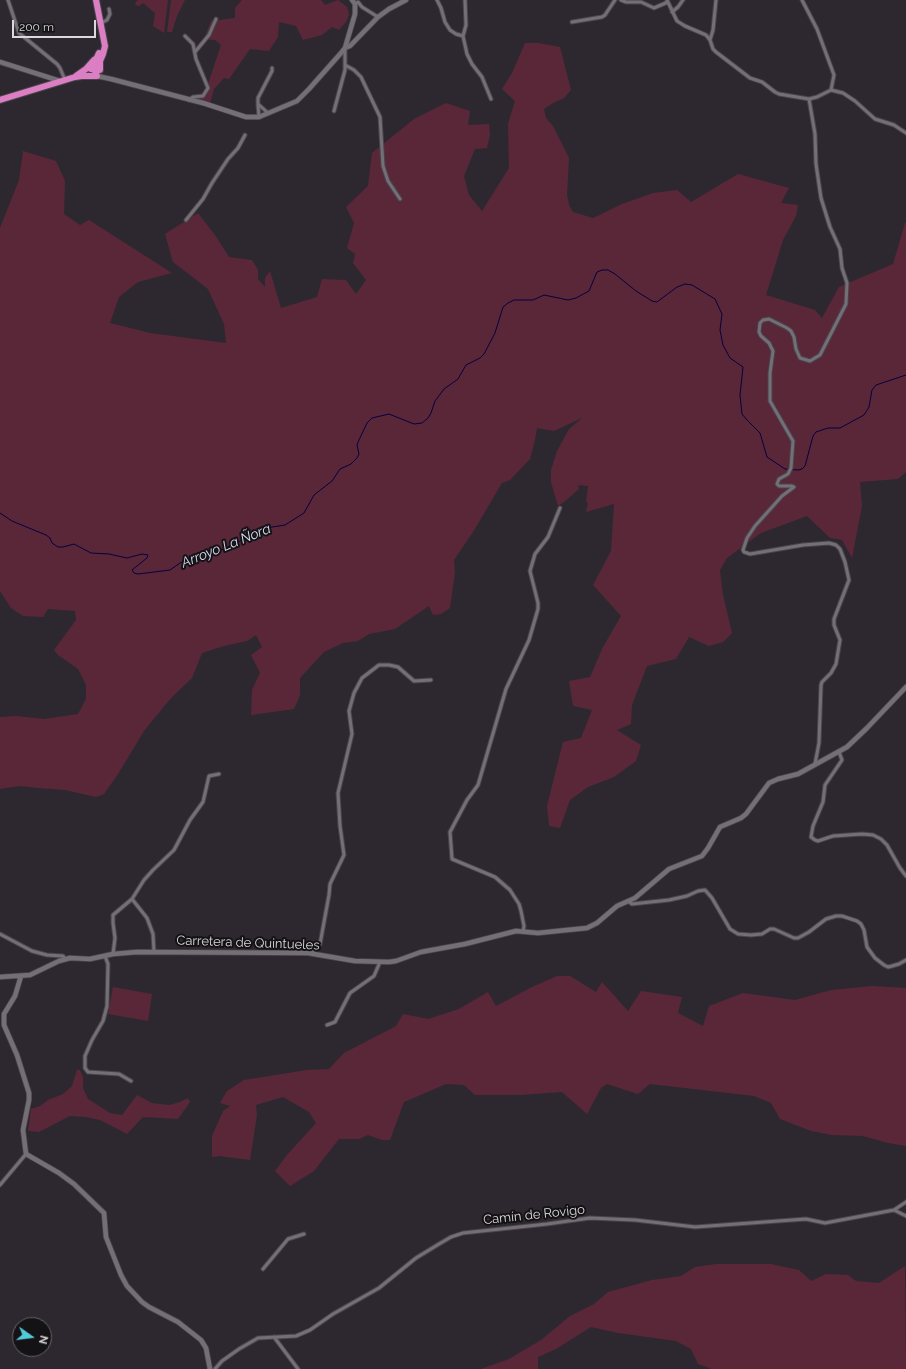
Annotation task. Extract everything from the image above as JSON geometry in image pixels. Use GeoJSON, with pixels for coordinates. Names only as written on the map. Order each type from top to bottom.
{"type":"FeatureCollection","features":[{"type":"Feature","properties":{"kind":"highway"},"geometry":{"type":"LineString","coordinates":[[0,100],[74,77],[97,76],[97,69],[104,50],[104,40],[96,0]]}},
{"type":"Feature","properties":{"kind":"highway"},"geometry":{"type":"LineString","coordinates":[[97,69],[94,64],[104,40]]}},
{"type":"Feature","properties":{"kind":"highway"},"geometry":{"type":"LineString","coordinates":[[74,77],[86,69],[99,53]]}},
{"type":"Feature","properties":{"kind":"highway"},"geometry":{"type":"LineString","coordinates":[[86,69],[97,69]]}},
{"type":"Feature","properties":{"kind":"highway"},"geometry":{"type":"LineString","coordinates":[[82,76],[97,69]]}},
{"type":"Feature","properties":{"kind":"street"},"geometry":{"type":"LineString","coordinates":[[0,62],[63,80],[60,68],[57,64],[19,33],[8,0]]}},
{"type":"Feature","properties":{"kind":"street"},"geometry":{"type":"LineString","coordinates":[[97,76],[147,88],[246,117],[259,117],[297,101],[345,48],[350,46],[378,17],[406,0]]}},
{"type":"Feature","properties":{"kind":"street"},"geometry":{"type":"LineString","coordinates":[[437,0],[445,22],[450,30],[463,36]]}},
{"type":"Feature","properties":{"kind":"street"},"geometry":{"type":"LineString","coordinates":[[465,0],[466,25],[463,36],[467,54],[472,64],[482,77],[491,99]]}},
{"type":"Feature","properties":{"kind":"street"},"geometry":{"type":"LineString","coordinates":[[572,22],[594,20],[602,17],[615,0]]}},
{"type":"Feature","properties":{"kind":"street"},"geometry":{"type":"LineString","coordinates":[[621,0],[626,2],[642,2],[654,8],[668,1],[675,19],[681,24],[706,35],[716,52],[750,78],[762,82],[779,94],[809,99],[831,90],[843,93],[856,101],[875,119],[894,125],[906,134]]}},
{"type":"Feature","properties":{"kind":"street"},"geometry":{"type":"LineString","coordinates":[[672,12],[678,8],[683,0]]}},
{"type":"Feature","properties":{"kind":"street"},"geometry":{"type":"LineString","coordinates":[[710,40],[713,30],[716,0]]}},
{"type":"Feature","properties":{"kind":"street"},"geometry":{"type":"LineString","coordinates":[[802,0],[817,29],[834,75],[831,90]]}},
{"type":"Feature","properties":{"kind":"street"},"geometry":{"type":"LineString","coordinates":[[355,2],[378,17]]}},
{"type":"Feature","properties":{"kind":"street"},"geometry":{"type":"LineString","coordinates":[[334,111],[345,65],[345,48],[355,14],[355,2]]}},
{"type":"Feature","properties":{"kind":"street"},"geometry":{"type":"LineString","coordinates":[[101,22],[107,20],[110,14],[109,8]]}},
{"type":"Feature","properties":{"kind":"street"},"geometry":{"type":"LineString","coordinates":[[195,52],[209,35],[216,19]]}},
{"type":"Feature","properties":{"kind":"street"},"geometry":{"type":"LineString","coordinates":[[185,36],[190,40],[208,88],[203,96],[193,97],[189,100]]}},
{"type":"Feature","properties":{"kind":"street"},"geometry":{"type":"LineString","coordinates":[[345,65],[354,70],[361,77],[380,118],[383,166],[388,181],[400,199]]}},
{"type":"Feature","properties":{"kind":"street"},"geometry":{"type":"LineString","coordinates":[[259,117],[258,95],[272,72],[272,68]]}},
{"type":"Feature","properties":{"kind":"street"},"geometry":{"type":"LineString","coordinates":[[97,69],[111,79]]}},
{"type":"Feature","properties":{"kind":"street"},"geometry":{"type":"LineString","coordinates":[[809,99],[815,134],[816,164],[821,198],[830,227],[840,249],[842,268],[847,283],[847,294],[844,308],[820,355],[810,361],[803,360],[797,353],[794,337],[790,331],[769,319],[762,320],[760,323],[761,336],[769,343],[773,351],[770,373],[770,400],[792,441],[791,470],[779,479],[777,484],[779,486],[794,487],[782,496],[755,526],[747,538],[743,550],[744,552],[750,554],[803,545],[829,543],[836,545],[840,549],[845,562],[850,580],[834,619],[835,630],[840,640],[836,664],[831,674],[821,685],[819,743],[815,764]]}},
{"type":"Feature","properties":{"kind":"street"},"geometry":{"type":"LineString","coordinates":[[258,104],[268,114]]}},
{"type":"Feature","properties":{"kind":"street"},"geometry":{"type":"LineString","coordinates":[[186,220],[203,199],[228,159],[238,148],[245,135]]}},
{"type":"Feature","properties":{"kind":"street"},"geometry":{"type":"LineString","coordinates":[[523,932],[524,926],[519,904],[510,890],[495,877],[452,858],[450,832],[467,800],[478,785],[506,689],[529,640],[538,609],[537,596],[530,571],[532,562],[538,548],[548,537],[560,508]]}},
{"type":"Feature","properties":{"kind":"street"},"geometry":{"type":"LineString","coordinates":[[308,954],[320,944],[330,884],[344,858],[338,793],[352,734],[349,711],[354,692],[362,678],[379,664],[398,667],[414,681],[432,680]]}},
{"type":"Feature","properties":{"kind":"street","name":"Carretera de Quintueles"},"geometry":{"type":"LineString","coordinates":[[0,977],[30,975],[65,959],[90,959],[112,954],[154,952],[308,954],[355,961],[396,961],[421,952],[465,944],[516,931],[538,932],[587,928],[597,924],[617,906],[635,898],[669,869],[702,856],[720,827],[741,818],[746,814],[769,783],[798,774],[839,752],[868,728],[906,687]]}},
{"type":"Feature","properties":{"kind":"street"},"geometry":{"type":"LineString","coordinates":[[839,752],[842,760],[825,785],[823,802],[813,826],[812,837],[818,841],[833,836],[862,834],[873,835],[881,839],[887,845],[906,876]]}},
{"type":"Feature","properties":{"kind":"street"},"geometry":{"type":"LineString","coordinates":[[112,954],[115,938],[113,915],[132,899],[144,880],[174,850],[190,820],[203,802],[209,776],[219,774]]}},
{"type":"Feature","properties":{"kind":"street"},"geometry":{"type":"LineString","coordinates":[[628,901],[632,904],[669,900],[704,890],[712,898],[730,929],[738,934],[762,934],[770,929],[774,929],[794,938],[803,936],[826,919],[842,916],[862,924],[867,947],[875,958],[884,965],[888,967],[906,960]]}},
{"type":"Feature","properties":{"kind":"street"},"geometry":{"type":"LineString","coordinates":[[132,899],[147,918],[154,934],[154,952]]}},
{"type":"Feature","properties":{"kind":"street"},"geometry":{"type":"LineString","coordinates":[[0,934],[32,951],[47,955],[63,956],[65,959]]}},
{"type":"Feature","properties":{"kind":"street"},"geometry":{"type":"LineString","coordinates":[[105,956],[108,964],[107,1006],[103,1021],[85,1056],[85,1068],[88,1072],[118,1074],[131,1081]]}},
{"type":"Feature","properties":{"kind":"street"},"geometry":{"type":"LineString","coordinates":[[327,1025],[335,1022],[350,993],[374,976],[380,962]]}},
{"type":"Feature","properties":{"kind":"street"},"geometry":{"type":"LineString","coordinates":[[0,1185],[26,1154],[23,1130],[29,1093],[17,1055],[4,1025],[2,1014],[15,996],[21,976]]}},
{"type":"Feature","properties":{"kind":"street"},"geometry":{"type":"LineString","coordinates":[[26,1154],[59,1173],[74,1184],[104,1213],[106,1237],[120,1276],[139,1299],[149,1307],[178,1322],[201,1340],[206,1348],[210,1369]]}},
{"type":"Feature","properties":{"kind":"street","name":"Camín de Rovigo"},"geometry":{"type":"LineString","coordinates":[[215,1369],[222,1361],[246,1344],[258,1338],[296,1336],[310,1330],[333,1314],[379,1288],[416,1258],[451,1237],[463,1233],[561,1223],[590,1218],[635,1220],[695,1227],[806,1219],[828,1222],[894,1210],[906,1202]]}},
{"type":"Feature","properties":{"kind":"street"},"geometry":{"type":"LineString","coordinates":[[894,1210],[906,1216]]}},
{"type":"Feature","properties":{"kind":"street"},"geometry":{"type":"LineString","coordinates":[[263,1269],[288,1239],[304,1234]]}},
{"type":"Feature","properties":{"kind":"street"},"geometry":{"type":"LineString","coordinates":[[274,1337],[298,1369]]}},
{"type":"Feature","properties":{"kind":"shaded area"},"geometry":{"type":"Polygon","coordinates":[[[138,0],[168,0],[164,33],[153,26],[155,13],[143,3],[139,6],[135,5],[138,0]]]}},
{"type":"Feature","properties":{"kind":"shaded area"},"geometry":{"type":"Polygon","coordinates":[[[171,0],[185,0],[177,16],[172,32],[167,32],[171,0]]]}},
{"type":"Feature","properties":{"kind":"shaded area"},"geometry":{"type":"Polygon","coordinates":[[[242,0],[321,0],[325,5],[338,0],[347,7],[349,15],[346,22],[339,30],[332,27],[322,35],[303,40],[296,26],[279,22],[278,37],[269,51],[250,49],[229,79],[224,78],[214,89],[210,103],[194,98],[199,94],[204,93],[221,45],[215,40],[204,39],[211,21],[235,18],[235,8],[242,0]]]}},
{"type":"Feature","properties":{"kind":"shaded area"},"geometry":{"type":"Polygon","coordinates":[[[525,43],[538,43],[560,47],[571,90],[564,98],[544,109],[546,118],[553,126],[569,158],[567,195],[569,205],[573,212],[593,218],[622,204],[653,193],[677,190],[691,202],[738,174],[789,188],[781,203],[798,205],[796,216],[783,240],[766,295],[815,310],[822,318],[839,287],[893,264],[906,223],[906,472],[898,479],[860,482],[862,506],[852,558],[842,540],[830,538],[807,516],[761,533],[727,558],[720,570],[723,595],[732,633],[723,642],[709,646],[689,637],[676,659],[647,666],[632,705],[631,724],[617,730],[641,745],[636,761],[614,777],[588,787],[570,800],[560,828],[549,826],[547,806],[563,742],[581,738],[592,710],[573,706],[569,681],[590,677],[603,647],[621,616],[593,585],[611,551],[614,504],[586,512],[588,503],[586,502],[588,486],[578,485],[579,489],[558,506],[551,482],[551,470],[557,451],[569,429],[582,418],[554,431],[537,428],[530,459],[510,480],[502,483],[473,532],[454,560],[455,572],[450,608],[441,614],[433,615],[429,606],[395,629],[369,634],[358,641],[343,643],[324,652],[300,678],[300,695],[294,709],[251,715],[252,690],[260,673],[251,655],[262,647],[256,635],[247,641],[202,653],[192,678],[171,698],[144,731],[104,794],[96,797],[65,790],[19,786],[0,789],[0,717],[16,716],[44,719],[78,714],[86,699],[86,685],[78,669],[58,655],[54,650],[76,620],[75,611],[48,609],[43,617],[23,616],[11,608],[0,591],[0,228],[19,180],[23,151],[56,161],[65,181],[64,214],[80,225],[89,220],[172,273],[138,282],[119,297],[110,323],[150,333],[226,343],[224,324],[208,289],[173,262],[165,234],[198,213],[215,235],[229,257],[252,260],[258,270],[258,279],[265,287],[265,278],[270,271],[281,308],[317,297],[322,279],[346,280],[356,294],[366,280],[353,263],[355,254],[347,248],[354,223],[346,207],[368,186],[372,153],[414,119],[446,103],[470,111],[468,125],[489,124],[490,135],[487,148],[475,149],[464,176],[469,195],[482,211],[509,168],[508,124],[515,101],[502,89],[512,73],[525,43]]]}},
{"type":"Feature","properties":{"kind":"shaded area"},"geometry":{"type":"Polygon","coordinates":[[[557,976],[570,976],[596,992],[602,982],[628,1011],[641,991],[682,997],[678,1013],[703,1026],[709,1006],[743,993],[795,1000],[831,990],[873,986],[906,988],[906,1146],[863,1136],[832,1135],[811,1131],[780,1119],[771,1103],[754,1096],[650,1084],[638,1094],[607,1084],[601,1088],[587,1114],[562,1092],[520,1095],[475,1095],[464,1085],[446,1084],[404,1102],[390,1140],[382,1140],[368,1135],[359,1139],[339,1139],[314,1171],[290,1186],[275,1171],[287,1155],[316,1123],[309,1112],[283,1097],[256,1105],[257,1115],[250,1160],[219,1156],[212,1157],[212,1136],[223,1111],[230,1106],[220,1103],[227,1091],[244,1080],[307,1070],[329,1069],[344,1053],[396,1026],[403,1014],[428,1019],[459,1009],[488,992],[496,1006],[557,976]]]}},
{"type":"Feature","properties":{"kind":"shaded area"},"geometry":{"type":"Polygon","coordinates":[[[113,987],[152,994],[148,1021],[108,1014],[113,987]]]}},
{"type":"Feature","properties":{"kind":"shaded area"},"geometry":{"type":"Polygon","coordinates":[[[77,1070],[80,1070],[83,1077],[83,1088],[88,1099],[110,1113],[122,1115],[137,1095],[152,1103],[169,1105],[188,1098],[190,1102],[178,1119],[143,1117],[127,1134],[100,1120],[70,1116],[39,1132],[28,1131],[31,1109],[63,1094],[72,1086],[77,1070]]]}},
{"type":"Feature","properties":{"kind":"shaded area"},"geometry":{"type":"Polygon","coordinates":[[[716,1264],[771,1264],[799,1270],[811,1281],[826,1274],[848,1275],[856,1281],[879,1283],[905,1266],[906,1369],[712,1369],[698,1364],[691,1349],[676,1341],[618,1333],[591,1327],[556,1349],[538,1357],[538,1369],[481,1369],[509,1359],[541,1340],[570,1316],[594,1304],[608,1292],[652,1280],[681,1276],[695,1267],[716,1264]]]}},
{"type":"Feature","properties":{"kind":"waterway","name":"Arroyo La Ñora"},"geometry":{"type":"LineString","coordinates":[[0,513],[12,521],[46,535],[50,538],[52,543],[58,547],[74,544],[91,553],[109,554],[127,558],[142,554],[148,555],[147,558],[132,570],[134,573],[138,574],[170,570],[180,563],[196,556],[224,549],[266,528],[285,525],[304,513],[314,495],[332,481],[340,469],[351,464],[357,458],[359,454],[357,445],[367,423],[372,418],[389,414],[414,424],[422,423],[428,418],[435,401],[444,389],[458,379],[466,365],[480,358],[484,354],[495,333],[503,307],[514,300],[533,300],[544,295],[568,300],[576,298],[589,291],[597,272],[602,270],[608,270],[615,274],[636,291],[652,301],[657,302],[677,287],[685,284],[692,285],[715,299],[722,314],[720,330],[723,345],[730,358],[743,367],[740,395],[742,414],[760,433],[767,457],[785,469],[798,470],[805,466],[813,436],[816,432],[828,428],[840,428],[864,415],[869,407],[872,390],[876,385],[906,375]]}}]}
